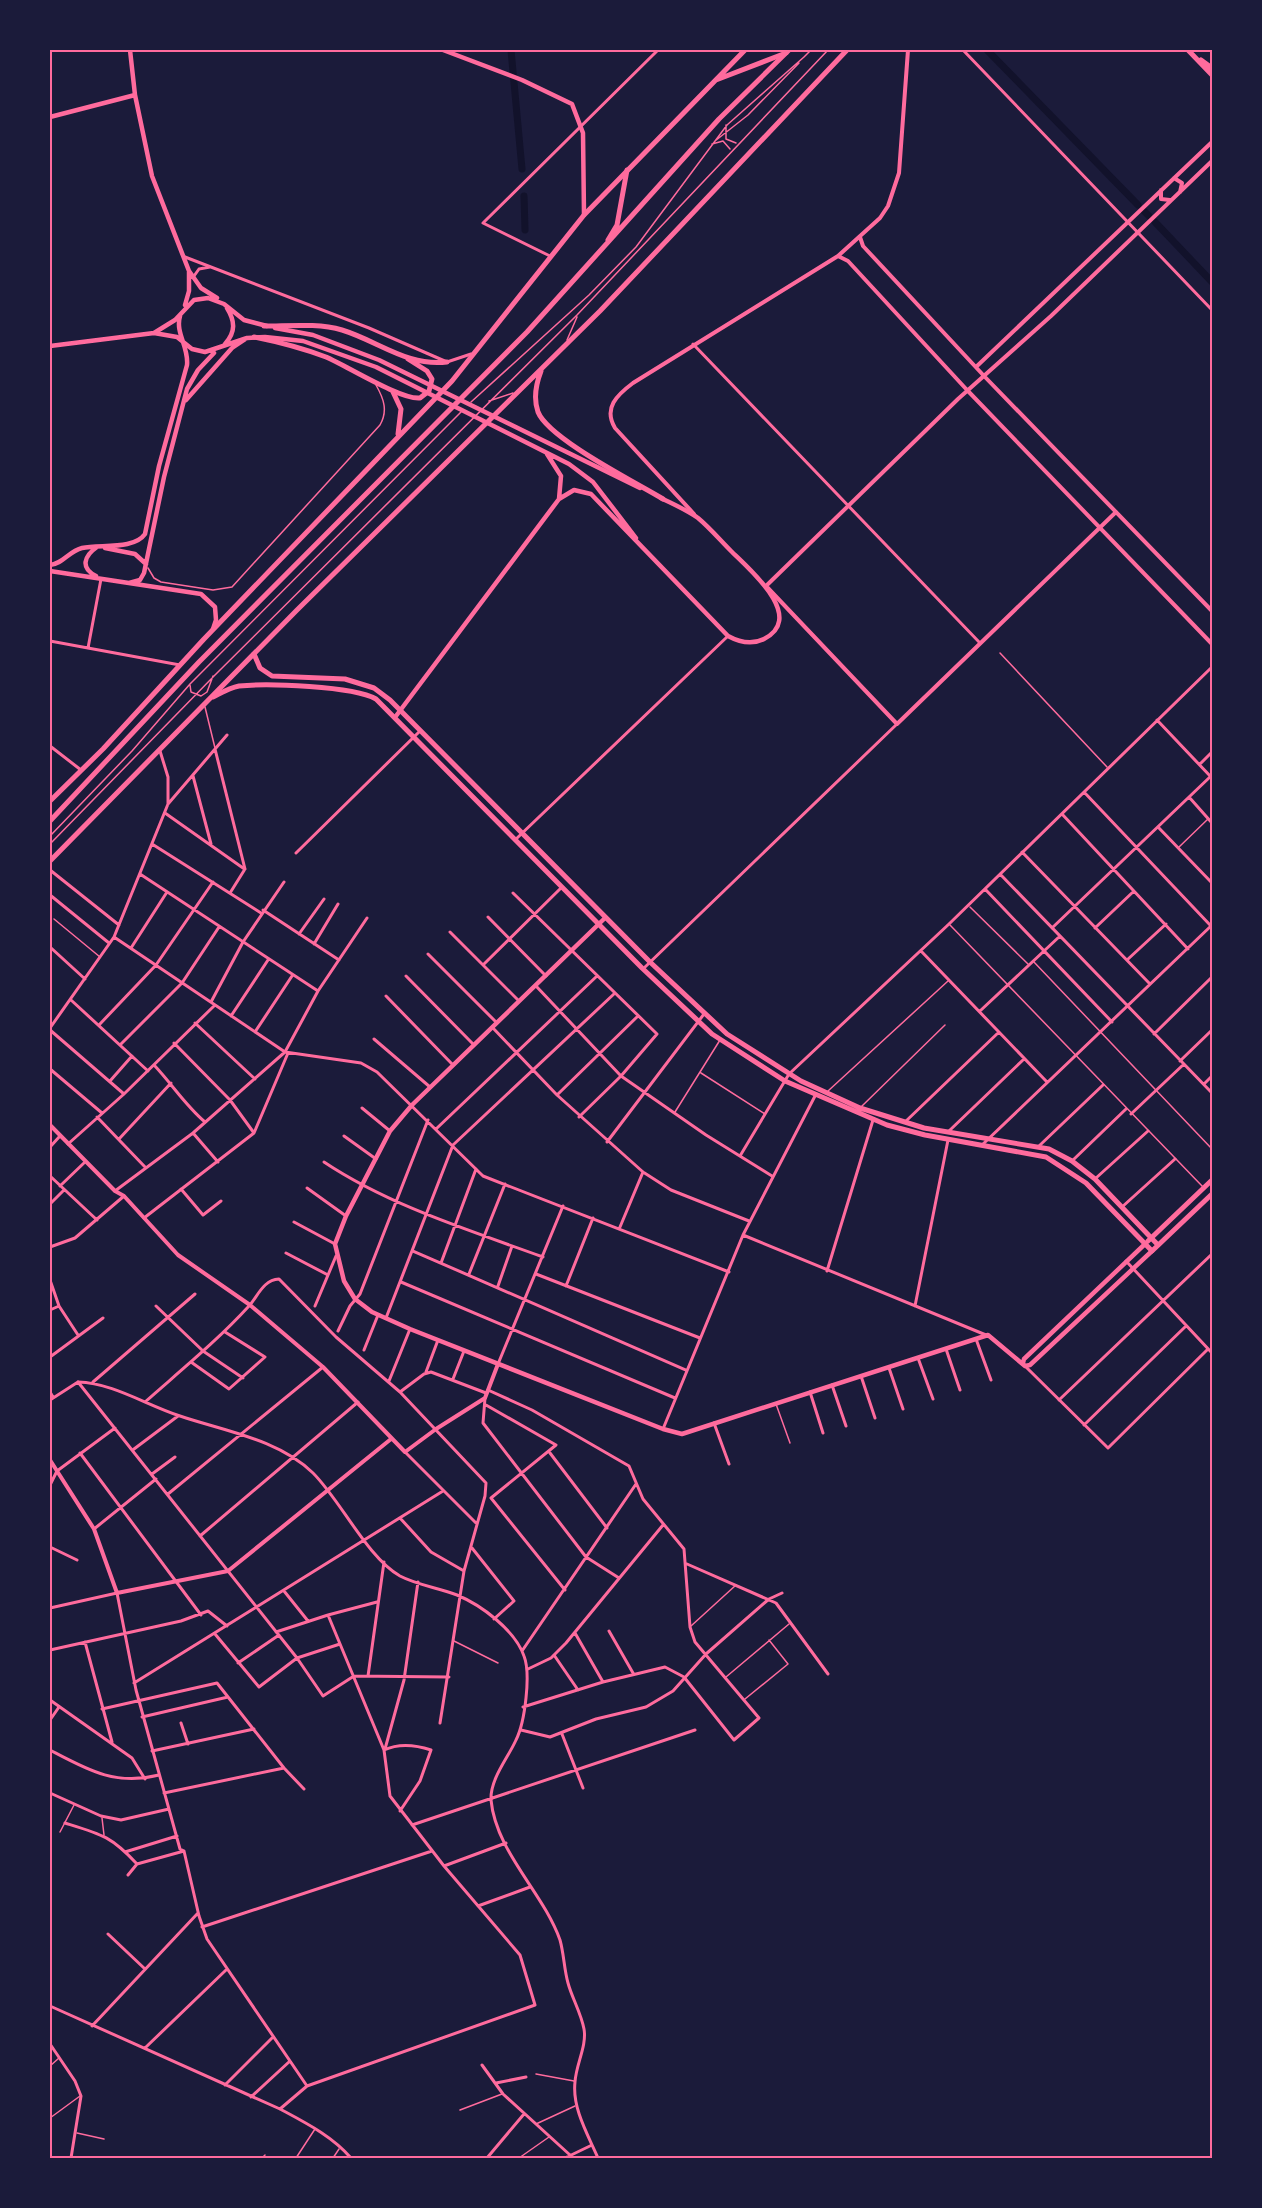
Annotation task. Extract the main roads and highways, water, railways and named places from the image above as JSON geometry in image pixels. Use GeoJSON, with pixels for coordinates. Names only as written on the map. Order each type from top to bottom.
{"type":"FeatureCollection","features":[{"type":"Feature","properties":{"kind":"main road"},"geometry":{"type":"LineString","coordinates":[[129,50],[148,166],[189,271],[195,280],[244,320],[313,335],[379,360],[697,517],[766,586],[778,608],[777,626],[772,633],[754,642],[744,642],[728,636],[643,547],[585,491],[574,490],[559,499],[396,716]]}},
{"type":"Feature","properties":{"kind":"main road"},"geometry":{"type":"LineString","coordinates":[[442,50],[568,100],[581,124],[584,215]]}},
{"type":"Feature","properties":{"kind":"main road"},"geometry":{"type":"LineString","coordinates":[[50,801],[452,381],[584,215],[745,50]]}},
{"type":"Feature","properties":{"kind":"main road"},"geometry":{"type":"LineString","coordinates":[[50,861],[254,654],[632,278],[847,50]]}},
{"type":"Feature","properties":{"kind":"main road"},"geometry":{"type":"LineString","coordinates":[[712,82],[788,51]]}},
{"type":"Feature","properties":{"kind":"main road"},"geometry":{"type":"LineString","coordinates":[[50,821],[199,662],[468,393],[602,251],[719,119],[788,51]]}},
{"type":"Feature","properties":{"kind":"main road"},"geometry":{"type":"LineString","coordinates":[[1189,51],[1212,68]]}},
{"type":"Feature","properties":{"kind":"main road"},"geometry":{"type":"LineString","coordinates":[[1189,51],[1212,75]]}},
{"type":"Feature","properties":{"kind":"main road"},"geometry":{"type":"LineString","coordinates":[[50,117],[135,95]]}},
{"type":"Feature","properties":{"kind":"main road"},"geometry":{"type":"LineString","coordinates":[[602,251],[617,225],[627,170]]}},
{"type":"Feature","properties":{"kind":"main road"},"geometry":{"type":"LineString","coordinates":[[50,566],[61,562],[76,550],[138,542],[148,528],[159,466],[187,365],[185,343],[178,327],[189,291],[189,271]]}},
{"type":"Feature","properties":{"kind":"main road"},"geometry":{"type":"LineString","coordinates":[[129,583],[143,577],[183,405],[198,370],[229,340],[234,326],[233,317],[224,304],[201,298],[188,305],[182,313],[154,333]]}},
{"type":"Feature","properties":{"kind":"main road"},"geometry":{"type":"LineString","coordinates":[[254,338],[291,345],[415,398],[425,395],[431,388],[430,374],[408,359],[337,329],[264,326]]}},
{"type":"Feature","properties":{"kind":"main road"},"geometry":{"type":"LineString","coordinates":[[50,346],[154,333],[177,338],[205,352],[247,338],[303,341],[376,367],[569,464],[593,482],[643,547]]}},
{"type":"Feature","properties":{"kind":"main road"},"geometry":{"type":"LineString","coordinates":[[183,405],[204,377],[232,348],[247,338]]}},
{"type":"Feature","properties":{"kind":"main road"},"geometry":{"type":"LineString","coordinates":[[408,359],[433,363],[447,362]]}},
{"type":"Feature","properties":{"kind":"main road"},"geometry":{"type":"LineString","coordinates":[[542,368],[535,390],[536,401],[546,425],[562,438],[663,500]]}},
{"type":"Feature","properties":{"kind":"main road"},"geometry":{"type":"LineString","coordinates":[[390,388],[401,409],[397,436]]}},
{"type":"Feature","properties":{"kind":"main road"},"geometry":{"type":"LineString","coordinates":[[546,452],[561,476],[559,499]]}},
{"type":"Feature","properties":{"kind":"main road"},"geometry":{"type":"LineString","coordinates":[[98,546],[135,554],[146,564]]}},
{"type":"Feature","properties":{"kind":"main road"},"geometry":{"type":"LineString","coordinates":[[98,546],[88,554],[85,564],[88,571],[101,579]]}},
{"type":"Feature","properties":{"kind":"main road"},"geometry":{"type":"LineString","coordinates":[[50,571],[205,596],[216,611],[213,630]]}},
{"type":"Feature","properties":{"kind":"main road"},"geometry":{"type":"LineString","coordinates":[[254,654],[264,672],[283,677],[354,681],[382,693],[422,729],[605,918],[727,1034],[789,1074],[860,1107],[905,1122],[947,1132],[1038,1146],[1072,1161],[1095,1179],[1158,1245]]}},
{"type":"Feature","properties":{"kind":"main road"},"geometry":{"type":"LineString","coordinates":[[282,687],[283,677]]}},
{"type":"Feature","properties":{"kind":"main road"},"geometry":{"type":"LineString","coordinates":[[213,697],[236,687],[282,687],[353,690],[376,699],[396,716],[514,840],[643,969],[721,1040],[784,1081],[873,1120],[907,1131],[1037,1155],[1060,1164],[1086,1183],[1152,1251]]}},
{"type":"Feature","properties":{"kind":"main road"},"geometry":{"type":"LineString","coordinates":[[605,918],[430,1087],[390,1131],[346,1216],[335,1244],[336,1256],[344,1281],[355,1299],[378,1315],[410,1329],[663,1430],[682,1434],[988,1335],[1024,1365]]}},
{"type":"Feature","properties":{"kind":"main road"},"geometry":{"type":"LineString","coordinates":[[1024,1365],[1024,1359],[1212,1179]]}},
{"type":"Feature","properties":{"kind":"main road"},"geometry":{"type":"LineString","coordinates":[[1024,1365],[1034,1362],[1212,1194]]}},
{"type":"Feature","properties":{"kind":"waterway"},"geometry":{"type":"LineString","coordinates":[[511,50],[522,169]]}},
{"type":"Feature","properties":{"kind":"waterway"},"geometry":{"type":"LineString","coordinates":[[987,50],[1138,205]]}},
{"type":"Feature","properties":{"kind":"waterway"},"geometry":{"type":"LineString","coordinates":[[524,196],[525,230]]}},
{"type":"Feature","properties":{"kind":"waterway"},"geometry":{"type":"LineString","coordinates":[[1144,211],[1149,216]]}},
{"type":"Feature","properties":{"kind":"waterway"},"geometry":{"type":"LineString","coordinates":[[1155,222],[1212,282]]}}]}
